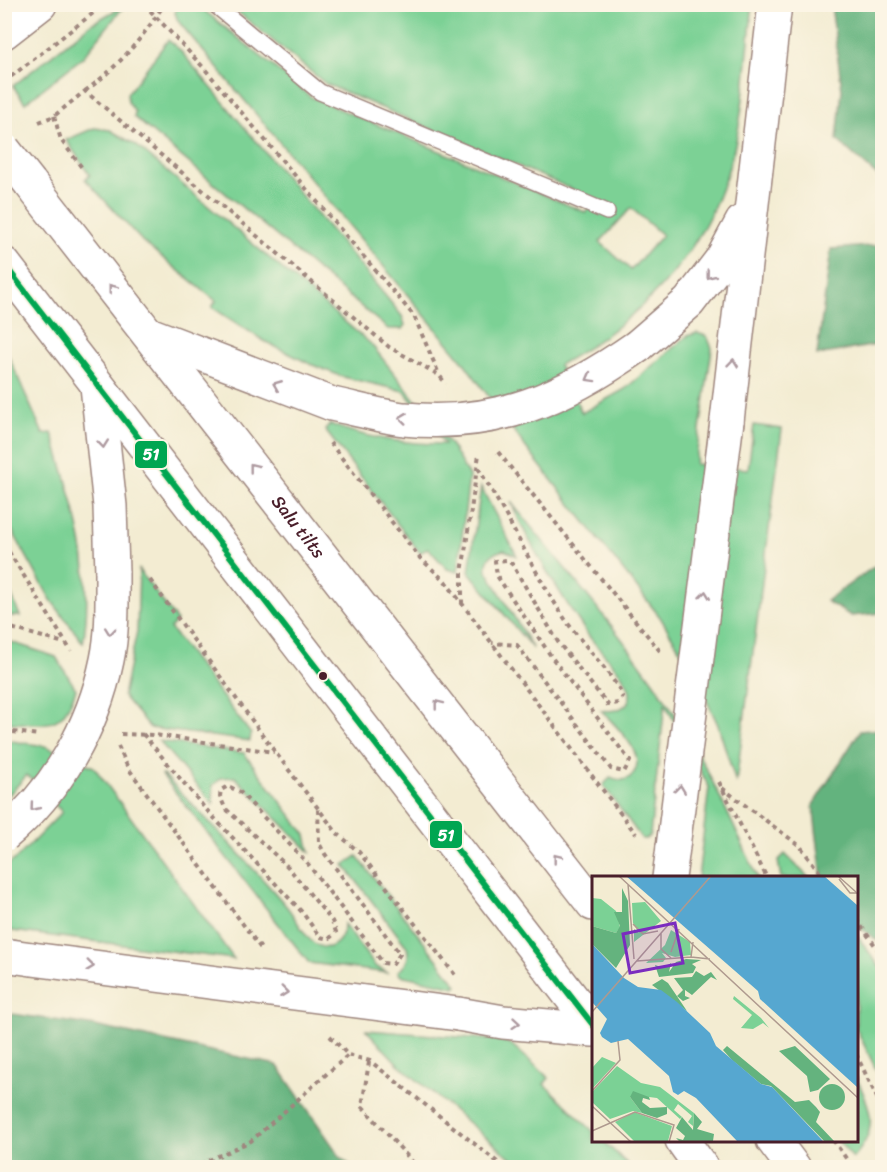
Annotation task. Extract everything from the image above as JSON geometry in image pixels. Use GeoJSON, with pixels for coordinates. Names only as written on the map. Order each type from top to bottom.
{"type":"FeatureCollection","features":[{"type":"Feature","properties":{"kind":"main road"},"geometry":{"type":"LineString","coordinates":[[4,32],[40,4]]}},
{"type":"Feature","properties":{"kind":"main road"},"geometry":{"type":"LineString","coordinates":[[671,862],[727,422],[775,4]]}},
{"type":"Feature","properties":{"kind":"main road","name":"Salu tilts"},"geometry":{"type":"LineString","coordinates":[[4,150],[592,903]]}},
{"type":"Feature","properties":{"kind":"main road"},"geometry":{"type":"LineString","coordinates":[[148,334],[332,404],[403,418],[444,421],[486,416],[552,398],[594,377],[638,346],[689,302],[722,259],[750,207]]}},
{"type":"Feature","properties":{"kind":"main road"},"geometry":{"type":"LineString","coordinates":[[4,264],[592,1024]]}},
{"type":"Feature","properties":{"kind":"main road"},"geometry":{"type":"LineString","coordinates":[[4,835],[25,817],[46,793],[63,768],[86,726],[107,659],[112,573],[110,506],[97,386]]}},
{"type":"Feature","properties":{"kind":"main road"},"geometry":{"type":"LineString","coordinates":[[18,957],[458,1014],[503,1022],[592,1030]]}},
{"type":"Feature","properties":{"kind":"main road"},"geometry":{"type":"LineString","coordinates":[[683,1142],[702,1167]]}},
{"type":"Feature","properties":{"kind":"main road"},"geometry":{"type":"LineString","coordinates":[[775,1142],[794,1167]]}},
{"type":"Feature","properties":{"kind":"lane"},"geometry":{"type":"LineString","coordinates":[[214,4],[320,92],[607,212]]}},
{"type":"Feature","properties":{"kind":"path"},"geometry":{"type":"LineString","coordinates":[[4,82],[105,4]]}},
{"type":"Feature","properties":{"kind":"path"},"geometry":{"type":"LineString","coordinates":[[144,4],[204,68],[414,316],[439,375]]}},
{"type":"Feature","properties":{"kind":"path"},"geometry":{"type":"LineString","coordinates":[[86,91],[105,77],[156,17],[164,4]]}},
{"type":"Feature","properties":{"kind":"path"},"geometry":{"type":"LineString","coordinates":[[54,116],[61,140],[83,169]]}},
{"type":"Feature","properties":{"kind":"path"},"geometry":{"type":"LineString","coordinates":[[326,436],[420,558],[445,582],[640,839]]}},
{"type":"Feature","properties":{"kind":"path"},"geometry":{"type":"LineString","coordinates":[[478,468],[564,617],[586,649],[619,688],[622,697],[618,704],[608,705],[558,642],[512,564],[506,560],[495,561],[497,576],[554,659],[630,761],[624,772],[611,769],[517,645],[492,643]]}},
{"type":"Feature","properties":{"kind":"path"},"geometry":{"type":"LineString","coordinates":[[462,604],[462,573],[474,480]]}},
{"type":"Feature","properties":{"kind":"path"},"geometry":{"type":"LineString","coordinates":[[4,543],[77,659]]}},
{"type":"Feature","properties":{"kind":"path"},"geometry":{"type":"LineString","coordinates":[[148,577],[318,809],[337,833],[359,852],[457,979]]}},
{"type":"Feature","properties":{"kind":"path"},"geometry":{"type":"LineString","coordinates":[[4,626],[65,643]]}},
{"type":"Feature","properties":{"kind":"path"},"geometry":{"type":"LineString","coordinates":[[143,734],[203,806],[302,912],[320,937],[329,939],[334,936],[336,932],[332,921],[288,867],[225,808],[220,796],[221,790],[228,786],[240,792],[308,864],[383,963],[393,964],[400,954],[319,843],[318,809]]}},
{"type":"Feature","properties":{"kind":"path"},"geometry":{"type":"LineString","coordinates":[[155,735],[275,752]]}},
{"type":"Feature","properties":{"kind":"path"},"geometry":{"type":"LineString","coordinates":[[117,743],[128,768],[267,957]]}},
{"type":"Feature","properties":{"kind":"path"},"geometry":{"type":"LineString","coordinates":[[721,786],[800,846],[822,876]]}},
{"type":"Feature","properties":{"kind":"path"},"geometry":{"type":"LineString","coordinates":[[857,922],[882,955]]}},
{"type":"Feature","properties":{"kind":"path"},"geometry":{"type":"LineString","coordinates":[[325,1030],[348,1055],[370,1061],[506,1167]]}},
{"type":"Feature","properties":{"kind":"path"},"geometry":{"type":"LineString","coordinates":[[192,1167],[251,1141],[348,1055]]}},
{"type":"Feature","properties":{"kind":"path"},"geometry":{"type":"LineString","coordinates":[[857,1058],[882,1108]]}},
{"type":"Feature","properties":{"kind":"path"},"geometry":{"type":"LineString","coordinates":[[370,1061],[362,1106],[418,1167]]}},
{"type":"Feature","properties":{"kind":"path"},"geometry":{"type":"LineString","coordinates":[[834,1142],[853,1167]]}},
{"type":"Feature","properties":{"kind":"green space"},"geometry":{"type":"Polygon","coordinates":[[[125,5],[83,57],[25,103],[13,86],[91,24],[125,5]]]}},
{"type":"Feature","properties":{"kind":"green space"},"geometry":{"type":"Polygon","coordinates":[[[178,5],[200,7],[311,97],[585,212],[593,204],[586,195],[326,84],[229,5],[753,5],[738,132],[723,185],[709,218],[691,248],[647,301],[591,346],[559,365],[582,413],[625,389],[687,336],[697,333],[707,336],[712,348],[695,464],[748,469],[754,425],[782,429],[736,783],[718,725],[693,671],[660,617],[527,449],[462,360],[178,21],[175,13],[178,5]],[[631,208],[600,242],[631,270],[662,235],[631,208]]]}},
{"type":"Feature","properties":{"kind":"green space"},"geometry":{"type":"Polygon","coordinates":[[[831,5],[882,5],[882,180],[837,140],[842,90],[831,5]]]}},
{"type":"Feature","properties":{"kind":"green space"},"geometry":{"type":"Polygon","coordinates":[[[168,40],[179,49],[402,316],[405,325],[402,329],[388,329],[134,117],[135,112],[128,102],[127,94],[168,40]]]}},
{"type":"Feature","properties":{"kind":"green space"},"geometry":{"type":"Polygon","coordinates":[[[94,128],[110,130],[136,145],[371,344],[450,444],[469,476],[458,572],[447,569],[428,548],[420,553],[325,430],[330,424],[386,440],[445,444],[404,391],[343,377],[310,364],[264,341],[212,307],[216,301],[143,242],[85,179],[90,175],[66,140],[94,128]]]}},
{"type":"Feature","properties":{"kind":"green space"},"geometry":{"type":"Polygon","coordinates":[[[882,245],[882,344],[817,355],[831,249],[882,245]]]}},
{"type":"Feature","properties":{"kind":"green space"},"geometry":{"type":"Polygon","coordinates":[[[5,348],[43,434],[52,433],[68,484],[80,536],[87,590],[83,643],[51,600],[5,518],[5,348]]]}},
{"type":"Feature","properties":{"kind":"green space"},"geometry":{"type":"Polygon","coordinates":[[[481,487],[517,556],[504,550],[496,553],[488,559],[487,571],[533,649],[469,572],[481,487]]]}},
{"type":"Feature","properties":{"kind":"green space"},"geometry":{"type":"Polygon","coordinates":[[[511,502],[627,646],[677,717],[714,785],[757,876],[698,876],[709,787],[665,704],[650,835],[646,839],[642,839],[603,785],[610,778],[627,779],[636,767],[636,758],[628,740],[601,710],[624,707],[629,699],[628,686],[588,635],[527,536],[511,502]]]}},
{"type":"Feature","properties":{"kind":"green space"},"geometry":{"type":"Polygon","coordinates":[[[882,561],[882,613],[851,616],[826,601],[882,561]]]}},
{"type":"Feature","properties":{"kind":"green space"},"geometry":{"type":"Polygon","coordinates":[[[139,570],[177,621],[170,628],[251,734],[250,741],[150,728],[123,696],[137,631],[139,570]]]}},
{"type":"Feature","properties":{"kind":"green space"},"geometry":{"type":"Polygon","coordinates":[[[4,578],[20,616],[9,616],[5,611],[4,578]]]}},
{"type":"Feature","properties":{"kind":"green space"},"geometry":{"type":"Polygon","coordinates":[[[5,640],[56,657],[76,689],[64,714],[57,720],[41,724],[5,723],[5,640]]]}},
{"type":"Feature","properties":{"kind":"green space"},"geometry":{"type":"Polygon","coordinates":[[[882,729],[882,944],[857,926],[857,876],[822,876],[813,805],[860,731],[882,729]]]}},
{"type":"Feature","properties":{"kind":"green space"},"geometry":{"type":"Polygon","coordinates":[[[5,740],[45,746],[94,767],[234,959],[5,930],[5,867],[18,857],[62,812],[27,775],[5,799],[5,740]]]}},
{"type":"Feature","properties":{"kind":"green space"},"geometry":{"type":"Polygon","coordinates":[[[159,741],[244,753],[306,835],[310,852],[235,777],[222,778],[213,785],[213,804],[159,741]]]}},
{"type":"Feature","properties":{"kind":"green space"},"geometry":{"type":"Polygon","coordinates":[[[162,775],[257,873],[287,907],[310,940],[320,946],[331,946],[342,935],[344,924],[375,966],[388,973],[309,963],[162,775]]]}},
{"type":"Feature","properties":{"kind":"green space"},"geometry":{"type":"Polygon","coordinates":[[[785,854],[807,876],[781,876],[778,861],[785,854]]]}},
{"type":"Feature","properties":{"kind":"green space"},"geometry":{"type":"Polygon","coordinates":[[[357,856],[457,985],[455,987],[400,975],[398,971],[407,960],[407,947],[344,865],[357,856]]]}},
{"type":"Feature","properties":{"kind":"green space"},"geometry":{"type":"Polygon","coordinates":[[[857,935],[882,970],[882,1082],[857,1030],[857,935]]]}},
{"type":"Feature","properties":{"kind":"green space"},"geometry":{"type":"Polygon","coordinates":[[[5,1013],[90,1025],[277,1065],[341,1158],[352,1167],[5,1167],[5,1013]]]}},
{"type":"Feature","properties":{"kind":"green space"},"geometry":{"type":"Polygon","coordinates":[[[366,1030],[499,1040],[511,1044],[549,1078],[544,1084],[592,1130],[592,1142],[604,1142],[631,1167],[522,1167],[400,1066],[366,1030]]]}},
{"type":"Feature","properties":{"kind":"green space"},"geometry":{"type":"Polygon","coordinates":[[[857,1079],[869,1109],[870,1128],[867,1138],[853,1158],[839,1142],[857,1142],[857,1079]]]}},
{"type":"Feature","properties":{"kind":"transit line","name":"51"},"geometry":{"type":"LineString","coordinates":[[4,264],[592,1024]]}}]}
